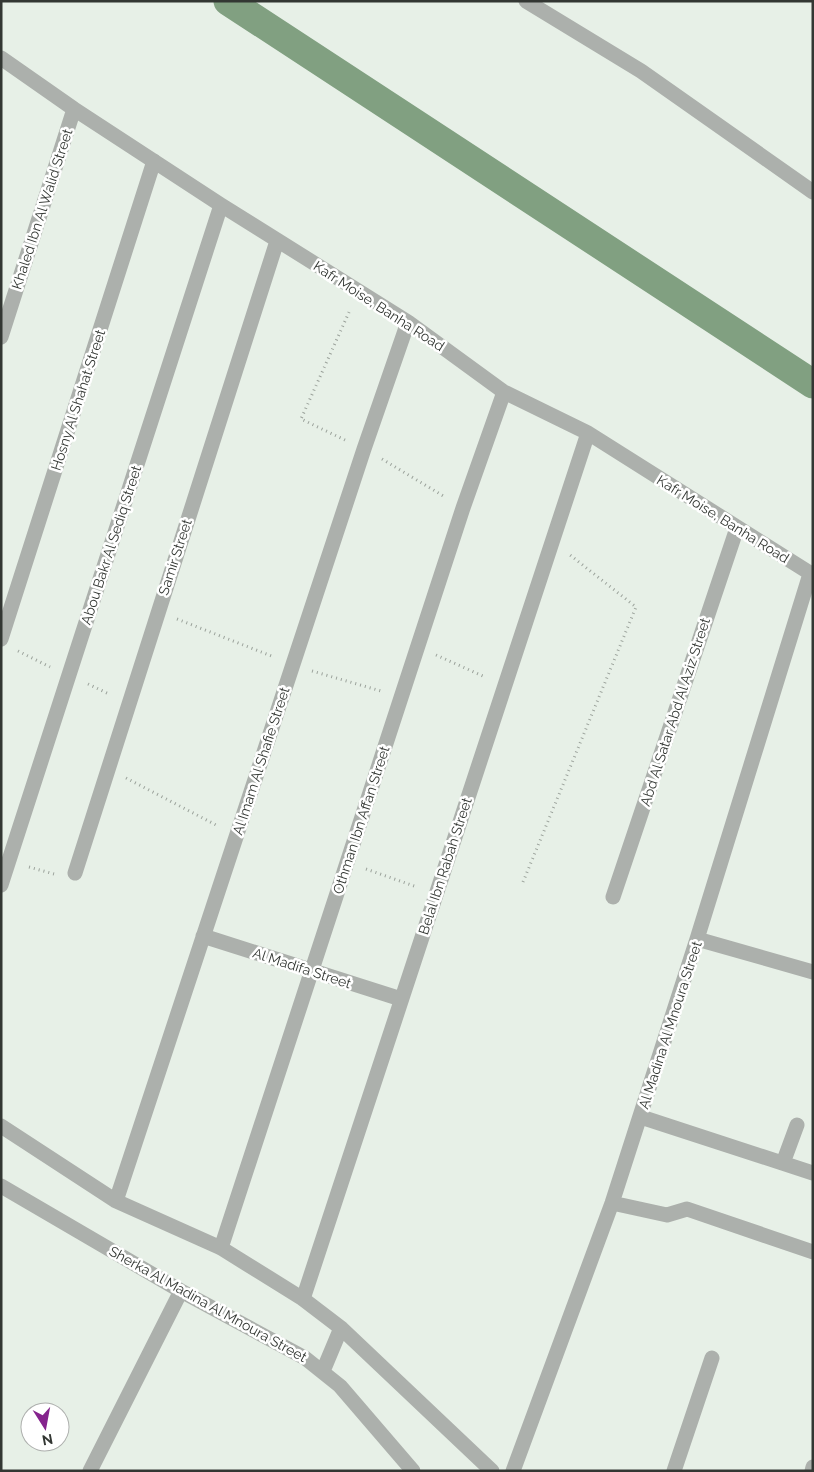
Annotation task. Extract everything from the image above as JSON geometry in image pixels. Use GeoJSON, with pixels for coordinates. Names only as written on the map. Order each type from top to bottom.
{"type":"FeatureCollection","features":[{"type":"Feature","properties":{"kind":"street"},"geometry":{"type":"LineString","coordinates":[[526,1],[641,71],[813,192]]}},
{"type":"Feature","properties":{"kind":"street","name":"Kafr Moise, Banha Road"},"geometry":{"type":"LineString","coordinates":[[1,58],[74,109],[276,241],[408,322],[504,392],[588,433],[812,575]]}},
{"type":"Feature","properties":{"kind":"street","name":"Khaled Ibn Al Walid Street"},"geometry":{"type":"LineString","coordinates":[[1,337],[74,109]]}},
{"type":"Feature","properties":{"kind":"street","name":"Hosny Al Shahat Street"},"geometry":{"type":"LineString","coordinates":[[1,639],[154,161]]}},
{"type":"Feature","properties":{"kind":"street","name":"Abou Bakr Al Sediq Street"},"geometry":{"type":"LineString","coordinates":[[1,885],[221,205]]}},
{"type":"Feature","properties":{"kind":"street","name":"Samir Street"},"geometry":{"type":"LineString","coordinates":[[75,873],[276,241]]}},
{"type":"Feature","properties":{"kind":"street","name":"Al Imam Al Shafie Street"},"geometry":{"type":"LineString","coordinates":[[116,1201],[292,665],[408,322]]}},
{"type":"Feature","properties":{"kind":"street","name":"Othman Ibn Affan Street"},"geometry":{"type":"LineString","coordinates":[[221,1248],[417,647],[504,392]]}},
{"type":"Feature","properties":{"kind":"street","name":"Belal Ibn Rabah Street"},"geometry":{"type":"LineString","coordinates":[[303,1299],[551,540],[588,433]]}},
{"type":"Feature","properties":{"kind":"street","name":"Abd Al Satar Abd Al Aziz Street"},"geometry":{"type":"LineString","coordinates":[[613,897],[736,528]]}},
{"type":"Feature","properties":{"kind":"street","name":"Al Madina Al Mnoura Street"},"geometry":{"type":"LineString","coordinates":[[513,1471],[612,1203],[641,1117],[812,575]]}},
{"type":"Feature","properties":{"kind":"street","name":"Al Madifa Street"},"geometry":{"type":"LineString","coordinates":[[203,936],[401,999]]}},
{"type":"Feature","properties":{"kind":"street"},"geometry":{"type":"LineString","coordinates":[[698,940],[813,972]]}},
{"type":"Feature","properties":{"kind":"street"},"geometry":{"type":"LineString","coordinates":[[641,1117],[813,1173]]}},
{"type":"Feature","properties":{"kind":"street"},"geometry":{"type":"LineString","coordinates":[[784,1163],[797,1125]]}},
{"type":"Feature","properties":{"kind":"street"},"geometry":{"type":"LineString","coordinates":[[1,1126],[116,1201],[221,1248],[303,1299],[341,1328],[492,1471]]}},
{"type":"Feature","properties":{"kind":"street","name":"Sherka Al Madina Al Mnoura Street"},"geometry":{"type":"LineString","coordinates":[[3,1192],[305,1358],[340,1386],[413,1471]]}},
{"type":"Feature","properties":{"kind":"street"},"geometry":{"type":"LineString","coordinates":[[612,1203],[667,1215],[687,1209],[812,1252]]}},
{"type":"Feature","properties":{"kind":"street"},"geometry":{"type":"LineString","coordinates":[[90,1471],[181,1291]]}},
{"type":"Feature","properties":{"kind":"street"},"geometry":{"type":"LineString","coordinates":[[323,1371],[341,1328]]}},
{"type":"Feature","properties":{"kind":"street"},"geometry":{"type":"LineString","coordinates":[[674,1471],[712,1358]]}},
{"type":"Feature","properties":{"kind":"path"},"geometry":{"type":"LineString","coordinates":[[358,291],[301,419],[364,449],[463,508]]}},
{"type":"Feature","properties":{"kind":"path"},"geometry":{"type":"LineString","coordinates":[[523,882],[636,607],[551,540]]}},
{"type":"Feature","properties":{"kind":"path"},"geometry":{"type":"LineString","coordinates":[[158,611],[292,665],[401,697]]}},
{"type":"Feature","properties":{"kind":"path"},"geometry":{"type":"LineString","coordinates":[[417,647],[504,685]]}},
{"type":"Feature","properties":{"kind":"path"},"geometry":{"type":"LineString","coordinates":[[108,769],[236,835]]}},
{"type":"Feature","properties":{"kind":"path"},"geometry":{"type":"LineString","coordinates":[[9,862],[61,875],[75,873]]}},
{"type":"Feature","properties":{"kind":"path"},"geometry":{"type":"LineString","coordinates":[[347,862],[436,894]]}},
{"type":"Feature","properties":{"kind":"waterway"},"geometry":{"type":"LineString","coordinates":[[228,1],[813,384]]}}]}
